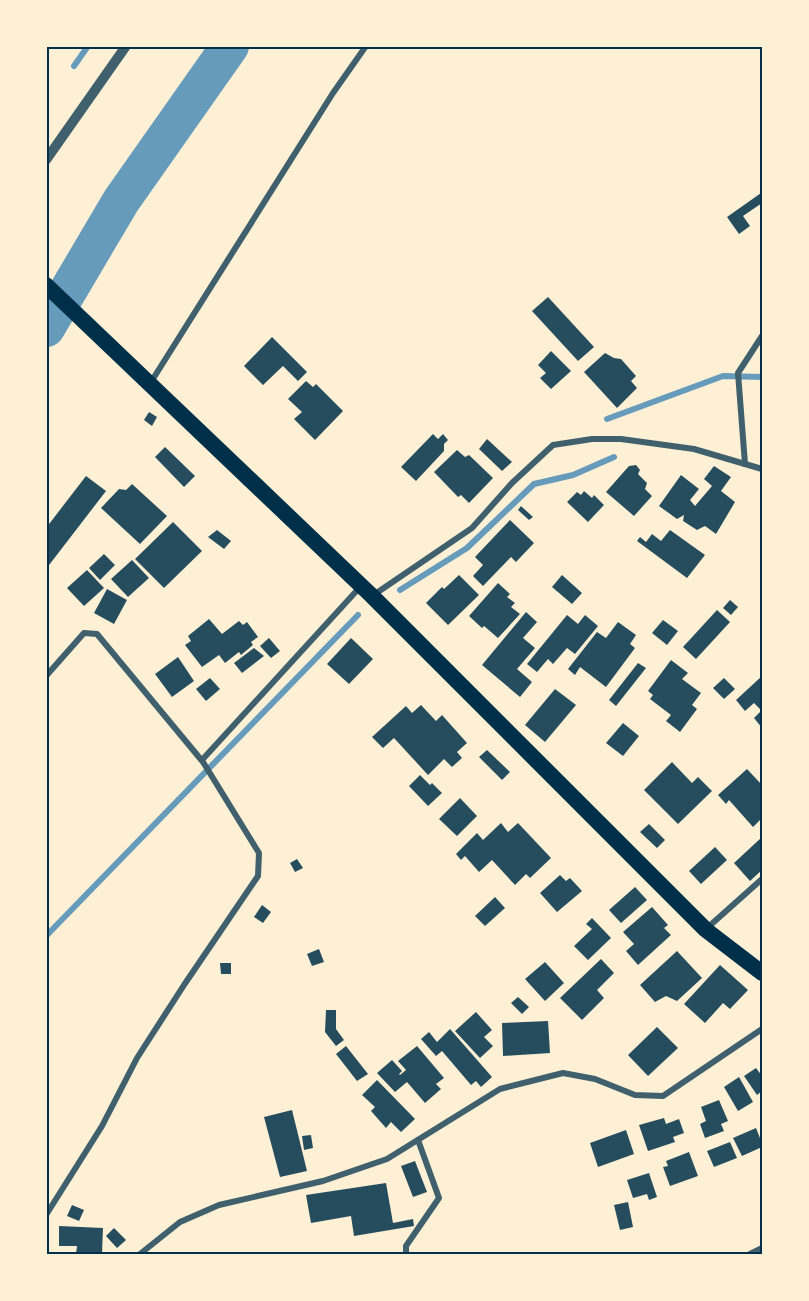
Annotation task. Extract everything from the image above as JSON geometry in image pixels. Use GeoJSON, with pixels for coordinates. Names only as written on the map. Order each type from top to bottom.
{"type":"FeatureCollection","features":[{"type":"Feature","properties":{"kind":"highway"},"geometry":{"type":"LineString","coordinates":[[46,285],[366,591],[706,930],[762,973]]}},
{"type":"Feature","properties":{"kind":"street"},"geometry":{"type":"LineString","coordinates":[[46,160],[126,46]]}},
{"type":"Feature","properties":{"kind":"street"},"geometry":{"type":"LineString","coordinates":[[149,384],[327,103],[366,46]]}},
{"type":"Feature","properties":{"kind":"street"},"geometry":{"type":"LineString","coordinates":[[746,464],[738,373],[762,336]]}},
{"type":"Feature","properties":{"kind":"street"},"geometry":{"type":"LineString","coordinates":[[202,761],[366,591],[472,528],[512,483],[553,445],[592,439],[621,439],[694,449],[762,469]]}},
{"type":"Feature","properties":{"kind":"street"},"geometry":{"type":"LineString","coordinates":[[46,676],[84,633],[97,634],[202,761],[259,853],[258,876],[137,1058],[102,1126],[46,1215]]}},
{"type":"Feature","properties":{"kind":"street"},"geometry":{"type":"LineString","coordinates":[[706,930],[762,879]]}},
{"type":"Feature","properties":{"kind":"street"},"geometry":{"type":"LineString","coordinates":[[140,1254],[180,1222],[219,1205],[323,1180],[387,1159],[500,1089],[563,1073],[595,1079],[635,1095],[663,1096],[762,1029]]}},
{"type":"Feature","properties":{"kind":"street"},"geometry":{"type":"LineString","coordinates":[[406,1254],[406,1246],[439,1198],[418,1140]]}},
{"type":"Feature","properties":{"kind":"street"},"geometry":{"type":"LineString","coordinates":[[750,1254],[762,1248]]}},
{"type":"Feature","properties":{"kind":"building"},"geometry":{"type":"Polygon","coordinates":[[[761,193],[762,203],[743,216],[750,226],[739,234],[727,217],[761,193]]]}},
{"type":"Feature","properties":{"kind":"building"},"geometry":{"type":"Polygon","coordinates":[[[548,297],[594,347],[578,361],[532,311],[548,297]]]}},
{"type":"Feature","properties":{"kind":"building"},"geometry":{"type":"Polygon","coordinates":[[[272,337],[307,372],[298,381],[283,366],[263,385],[244,366],[272,337]]]}},
{"type":"Feature","properties":{"kind":"building"},"geometry":{"type":"Polygon","coordinates":[[[551,351],[571,371],[551,389],[540,378],[546,373],[538,365],[551,351]]]}},
{"type":"Feature","properties":{"kind":"building"},"geometry":{"type":"Polygon","coordinates":[[[605,353],[621,359],[636,376],[631,381],[637,388],[617,408],[584,372],[605,353]]]}},
{"type":"Feature","properties":{"kind":"building"},"geometry":{"type":"Polygon","coordinates":[[[306,381],[313,387],[316,384],[343,411],[315,440],[294,419],[302,412],[288,399],[306,381]]]}},
{"type":"Feature","properties":{"kind":"building"},"geometry":{"type":"Polygon","coordinates":[[[149,412],[157,417],[152,426],[144,420],[149,412]]]}},
{"type":"Feature","properties":{"kind":"building"},"geometry":{"type":"Polygon","coordinates":[[[433,434],[438,439],[443,434],[448,440],[444,444],[444,451],[416,481],[401,467],[433,434]]]}},
{"type":"Feature","properties":{"kind":"building"},"geometry":{"type":"Polygon","coordinates":[[[487,439],[512,462],[502,471],[479,449],[487,439]]]}},
{"type":"Feature","properties":{"kind":"building"},"geometry":{"type":"Polygon","coordinates":[[[165,447],[195,476],[184,487],[155,457],[165,447]]]}},
{"type":"Feature","properties":{"kind":"building"},"geometry":{"type":"Polygon","coordinates":[[[457,450],[465,457],[469,455],[493,478],[469,503],[461,495],[458,497],[434,472],[457,450]]]}},
{"type":"Feature","properties":{"kind":"building"},"geometry":{"type":"Polygon","coordinates":[[[636,465],[640,470],[638,474],[647,483],[645,489],[652,496],[634,516],[606,492],[629,466],[636,465]]]}},
{"type":"Feature","properties":{"kind":"building"},"geometry":{"type":"Polygon","coordinates":[[[714,466],[731,477],[721,491],[735,502],[716,534],[705,526],[697,530],[683,521],[684,515],[677,519],[659,506],[681,475],[699,489],[690,500],[695,506],[712,486],[704,479],[714,466]]]}},
{"type":"Feature","properties":{"kind":"building"},"geometry":{"type":"Polygon","coordinates":[[[86,476],[106,491],[46,569],[46,528],[86,476]]]}},
{"type":"Feature","properties":{"kind":"building"},"geometry":{"type":"Polygon","coordinates":[[[132,484],[167,516],[140,544],[101,508],[119,489],[126,490],[132,484]]]}},
{"type":"Feature","properties":{"kind":"building"},"geometry":{"type":"Polygon","coordinates":[[[584,491],[592,498],[594,495],[604,505],[588,522],[567,502],[577,492],[581,495],[584,491]]]}},
{"type":"Feature","properties":{"kind":"building"},"geometry":{"type":"Polygon","coordinates":[[[521,506],[533,517],[529,520],[518,510],[521,506]]]}},
{"type":"Feature","properties":{"kind":"building"},"geometry":{"type":"Polygon","coordinates":[[[510,520],[534,543],[516,562],[511,557],[483,586],[473,576],[483,565],[475,557],[510,520]]]}},
{"type":"Feature","properties":{"kind":"building"},"geometry":{"type":"Polygon","coordinates":[[[173,522],[202,551],[164,588],[135,559],[173,522]]]}},
{"type":"Feature","properties":{"kind":"building"},"geometry":{"type":"Polygon","coordinates":[[[217,530],[231,541],[224,549],[208,537],[217,530]]]}},
{"type":"Feature","properties":{"kind":"building"},"geometry":{"type":"Polygon","coordinates":[[[670,530],[705,555],[687,578],[637,541],[640,537],[646,542],[652,534],[661,541],[670,530]]]}},
{"type":"Feature","properties":{"kind":"building"},"geometry":{"type":"Polygon","coordinates":[[[104,554],[115,565],[100,580],[89,568],[104,554]]]}},
{"type":"Feature","properties":{"kind":"building"},"geometry":{"type":"Polygon","coordinates":[[[132,560],[149,578],[128,597],[111,579],[132,560]]]}},
{"type":"Feature","properties":{"kind":"building"},"geometry":{"type":"Polygon","coordinates":[[[87,570],[104,588],[84,606],[67,588],[87,570]]]}},
{"type":"Feature","properties":{"kind":"building"},"geometry":{"type":"Polygon","coordinates":[[[459,575],[479,595],[448,625],[426,603],[442,587],[444,589],[459,575]]]}},
{"type":"Feature","properties":{"kind":"building"},"geometry":{"type":"Polygon","coordinates":[[[562,575],[582,593],[572,604],[552,587],[562,575]]]}},
{"type":"Feature","properties":{"kind":"building"},"geometry":{"type":"Polygon","coordinates":[[[498,583],[510,594],[507,597],[515,603],[511,607],[520,614],[498,638],[469,616],[498,583]]]}},
{"type":"Feature","properties":{"kind":"building"},"geometry":{"type":"Polygon","coordinates":[[[107,589],[127,600],[114,624],[94,613],[107,589]]]}},
{"type":"Feature","properties":{"kind":"building"},"geometry":{"type":"Polygon","coordinates":[[[730,600],[738,607],[731,615],[723,608],[730,600]]]}},
{"type":"Feature","properties":{"kind":"building"},"geometry":{"type":"Polygon","coordinates":[[[717,610],[730,622],[696,659],[683,647],[717,610]]]}},
{"type":"Feature","properties":{"kind":"building"},"geometry":{"type":"Polygon","coordinates":[[[526,612],[537,622],[523,638],[535,648],[517,669],[532,682],[520,697],[482,665],[526,612]]]}},
{"type":"Feature","properties":{"kind":"building"},"geometry":{"type":"Polygon","coordinates":[[[567,615],[578,624],[585,615],[598,626],[575,654],[567,648],[553,664],[548,659],[537,672],[527,664],[567,615]]]}},
{"type":"Feature","properties":{"kind":"building"},"geometry":{"type":"Polygon","coordinates":[[[209,619],[222,634],[239,621],[243,625],[247,622],[258,637],[251,642],[253,645],[241,655],[239,652],[225,663],[219,655],[202,667],[185,645],[191,641],[188,636],[209,619]]]}},
{"type":"Feature","properties":{"kind":"building"},"geometry":{"type":"Polygon","coordinates":[[[663,620],[678,631],[667,645],[652,633],[663,620]]]}},
{"type":"Feature","properties":{"kind":"building"},"geometry":{"type":"Polygon","coordinates":[[[618,622],[636,635],[630,644],[635,648],[606,687],[580,667],[575,675],[568,669],[597,632],[606,638],[618,622]]]}},
{"type":"Feature","properties":{"kind":"building"},"geometry":{"type":"Polygon","coordinates":[[[269,638],[280,651],[271,658],[260,646],[269,638]]]}},
{"type":"Feature","properties":{"kind":"building"},"geometry":{"type":"Polygon","coordinates":[[[351,638],[373,659],[349,684],[327,664],[351,638]]]}},
{"type":"Feature","properties":{"kind":"building"},"geometry":{"type":"Polygon","coordinates":[[[254,648],[264,656],[242,673],[234,663],[254,648]]]}},
{"type":"Feature","properties":{"kind":"building"},"geometry":{"type":"Polygon","coordinates":[[[178,657],[194,681],[172,697],[155,674],[178,657]]]}},
{"type":"Feature","properties":{"kind":"building"},"geometry":{"type":"Polygon","coordinates":[[[671,660],[688,673],[682,679],[701,693],[692,705],[697,709],[680,732],[666,721],[671,715],[650,699],[653,695],[648,691],[671,660]]]}},
{"type":"Feature","properties":{"kind":"building"},"geometry":{"type":"Polygon","coordinates":[[[638,663],[646,668],[616,706],[609,700],[638,663]]]}},
{"type":"Feature","properties":{"kind":"building"},"geometry":{"type":"Polygon","coordinates":[[[762,676],[762,708],[761,710],[754,703],[745,711],[736,700],[762,676]]]}},
{"type":"Feature","properties":{"kind":"building"},"geometry":{"type":"Polygon","coordinates":[[[210,678],[220,689],[206,701],[196,689],[210,678]]]}},
{"type":"Feature","properties":{"kind":"building"},"geometry":{"type":"Polygon","coordinates":[[[724,678],[735,689],[724,699],[713,688],[724,678]]]}},
{"type":"Feature","properties":{"kind":"building"},"geometry":{"type":"Polygon","coordinates":[[[555,689],[576,705],[545,742],[525,725],[555,689]]]}},
{"type":"Feature","properties":{"kind":"building"},"geometry":{"type":"Polygon","coordinates":[[[421,705],[436,721],[442,715],[467,743],[457,752],[462,758],[452,767],[444,759],[428,775],[394,738],[383,748],[372,737],[406,706],[412,713],[421,705]]]}},
{"type":"Feature","properties":{"kind":"building"},"geometry":{"type":"Polygon","coordinates":[[[762,710],[762,728],[754,718],[762,710]]]}},
{"type":"Feature","properties":{"kind":"building"},"geometry":{"type":"Polygon","coordinates":[[[623,723],[639,736],[623,756],[606,743],[623,723]]]}},
{"type":"Feature","properties":{"kind":"building"},"geometry":{"type":"Polygon","coordinates":[[[487,750],[510,772],[502,780],[479,757],[487,750]]]}},
{"type":"Feature","properties":{"kind":"building"},"geometry":{"type":"Polygon","coordinates":[[[672,762],[692,783],[698,777],[712,791],[678,824],[644,790],[672,762]]]}},
{"type":"Feature","properties":{"kind":"building"},"geometry":{"type":"Polygon","coordinates":[[[747,769],[762,785],[762,818],[753,827],[729,800],[726,804],[718,795],[747,769]]]}},
{"type":"Feature","properties":{"kind":"building"},"geometry":{"type":"Polygon","coordinates":[[[420,775],[442,793],[428,806],[409,786],[420,775]]]}},
{"type":"Feature","properties":{"kind":"building"},"geometry":{"type":"Polygon","coordinates":[[[460,798],[477,816],[457,836],[439,819],[460,798]]]}},
{"type":"Feature","properties":{"kind":"building"},"geometry":{"type":"Polygon","coordinates":[[[501,823],[508,832],[518,823],[551,858],[530,878],[526,874],[515,885],[492,860],[479,872],[465,856],[461,860],[456,854],[477,833],[483,840],[501,823]]]}},
{"type":"Feature","properties":{"kind":"building"},"geometry":{"type":"Polygon","coordinates":[[[649,824],[665,840],[657,848],[640,832],[649,824]]]}},
{"type":"Feature","properties":{"kind":"building"},"geometry":{"type":"Polygon","coordinates":[[[762,837],[762,870],[750,881],[734,863],[762,837]]]}},
{"type":"Feature","properties":{"kind":"building"},"geometry":{"type":"Polygon","coordinates":[[[715,847],[727,860],[701,884],[689,871],[715,847]]]}},
{"type":"Feature","properties":{"kind":"building"},"geometry":{"type":"Polygon","coordinates":[[[297,859],[303,868],[295,872],[290,863],[297,859]]]}},
{"type":"Feature","properties":{"kind":"building"},"geometry":{"type":"Polygon","coordinates":[[[560,875],[566,881],[570,878],[582,891],[557,912],[540,893],[560,875]]]}},
{"type":"Feature","properties":{"kind":"building"},"geometry":{"type":"Polygon","coordinates":[[[635,887],[647,900],[621,923],[609,910],[635,887]]]}},
{"type":"Feature","properties":{"kind":"building"},"geometry":{"type":"Polygon","coordinates":[[[495,897],[505,908],[485,926],[475,916],[495,897]]]}},
{"type":"Feature","properties":{"kind":"building"},"geometry":{"type":"Polygon","coordinates":[[[262,905],[271,912],[263,923],[254,917],[262,905]]]}},
{"type":"Feature","properties":{"kind":"building"},"geometry":{"type":"Polygon","coordinates":[[[652,907],[668,925],[664,928],[671,935],[638,965],[626,951],[634,944],[623,932],[652,907]]]}},
{"type":"Feature","properties":{"kind":"building"},"geometry":{"type":"Polygon","coordinates":[[[592,918],[611,938],[588,960],[574,946],[592,929],[586,924],[592,918]]]}},
{"type":"Feature","properties":{"kind":"building"},"geometry":{"type":"Polygon","coordinates":[[[319,949],[324,962],[312,966],[307,954],[319,949]]]}},
{"type":"Feature","properties":{"kind":"building"},"geometry":{"type":"Polygon","coordinates":[[[677,951],[702,978],[677,1001],[666,996],[655,1002],[640,985],[677,951]]]}},
{"type":"Feature","properties":{"kind":"building"},"geometry":{"type":"Polygon","coordinates":[[[601,959],[614,973],[597,990],[604,998],[582,1020],[560,998],[601,959]]]}},
{"type":"Feature","properties":{"kind":"building"},"geometry":{"type":"Polygon","coordinates":[[[545,962],[564,983],[545,1001],[525,979],[545,962]]]}},
{"type":"Feature","properties":{"kind":"building"},"geometry":{"type":"Polygon","coordinates":[[[220,963],[231,963],[231,974],[221,974],[220,963]]]}},
{"type":"Feature","properties":{"kind":"building"},"geometry":{"type":"Polygon","coordinates":[[[720,965],[748,990],[730,1009],[723,1003],[705,1023],[684,1004],[720,965]]]}},
{"type":"Feature","properties":{"kind":"building"},"geometry":{"type":"Polygon","coordinates":[[[518,997],[529,1007],[522,1014],[511,1003],[518,997]]]}},
{"type":"Feature","properties":{"kind":"building"},"geometry":{"type":"Polygon","coordinates":[[[326,1010],[336,1010],[336,1029],[344,1040],[336,1046],[325,1032],[326,1010]]]}},
{"type":"Feature","properties":{"kind":"building"},"geometry":{"type":"Polygon","coordinates":[[[476,1012],[492,1030],[484,1037],[493,1046],[480,1058],[455,1031],[476,1012]]]}},
{"type":"Feature","properties":{"kind":"building"},"geometry":{"type":"Polygon","coordinates":[[[548,1021],[550,1053],[503,1056],[502,1023],[548,1021]]]}},
{"type":"Feature","properties":{"kind":"building"},"geometry":{"type":"Polygon","coordinates":[[[657,1027],[678,1048],[648,1076],[628,1055],[657,1027]]]}},
{"type":"Feature","properties":{"kind":"building"},"geometry":{"type":"Polygon","coordinates":[[[450,1029],[492,1077],[481,1087],[476,1081],[471,1085],[442,1051],[436,1056],[421,1039],[429,1032],[437,1042],[450,1029]]]}},
{"type":"Feature","properties":{"kind":"building"},"geometry":{"type":"Polygon","coordinates":[[[346,1046],[368,1074],[357,1081],[336,1054],[346,1046]]]}},
{"type":"Feature","properties":{"kind":"building"},"geometry":{"type":"Polygon","coordinates":[[[417,1046],[444,1078],[436,1084],[441,1089],[425,1103],[407,1082],[395,1092],[377,1073],[392,1060],[402,1071],[400,1075],[406,1070],[398,1061],[417,1046]]]}},
{"type":"Feature","properties":{"kind":"building"},"geometry":{"type":"Polygon","coordinates":[[[756,1068],[762,1076],[762,1091],[757,1095],[744,1076],[756,1068]]]}},
{"type":"Feature","properties":{"kind":"building"},"geometry":{"type":"Polygon","coordinates":[[[739,1077],[753,1102],[738,1111],[724,1087],[739,1077]]]}},
{"type":"Feature","properties":{"kind":"building"},"geometry":{"type":"Polygon","coordinates":[[[377,1080],[415,1119],[401,1132],[391,1122],[386,1128],[371,1111],[375,1107],[362,1095],[377,1080]]]}},
{"type":"Feature","properties":{"kind":"building"},"geometry":{"type":"Polygon","coordinates":[[[719,1100],[728,1121],[721,1124],[724,1131],[705,1138],[700,1124],[706,1121],[701,1107],[719,1100]]]}},
{"type":"Feature","properties":{"kind":"building"},"geometry":{"type":"Polygon","coordinates":[[[292,1110],[307,1171],[280,1177],[264,1117],[292,1110]]]}},
{"type":"Feature","properties":{"kind":"building"},"geometry":{"type":"Polygon","coordinates":[[[664,1118],[666,1124],[679,1119],[684,1133],[673,1137],[675,1142],[648,1151],[639,1125],[664,1118]]]}},
{"type":"Feature","properties":{"kind":"building"},"geometry":{"type":"Polygon","coordinates":[[[756,1128],[762,1147],[742,1156],[733,1138],[756,1128]]]}},
{"type":"Feature","properties":{"kind":"building"},"geometry":{"type":"Polygon","coordinates":[[[626,1130],[634,1154],[598,1167],[590,1143],[626,1130]]]}},
{"type":"Feature","properties":{"kind":"building"},"geometry":{"type":"Polygon","coordinates":[[[311,1135],[313,1148],[304,1150],[302,1136],[311,1135]]]}},
{"type":"Feature","properties":{"kind":"building"},"geometry":{"type":"Polygon","coordinates":[[[730,1142],[737,1158],[714,1167],[707,1151],[730,1142]]]}},
{"type":"Feature","properties":{"kind":"building"},"geometry":{"type":"Polygon","coordinates":[[[689,1152],[698,1176],[670,1186],[663,1167],[668,1166],[666,1161],[689,1152]]]}},
{"type":"Feature","properties":{"kind":"building"},"geometry":{"type":"Polygon","coordinates":[[[415,1161],[427,1192],[413,1197],[401,1166],[415,1161]]]}},
{"type":"Feature","properties":{"kind":"building"},"geometry":{"type":"Polygon","coordinates":[[[649,1173],[657,1197],[649,1200],[647,1194],[633,1198],[627,1180],[649,1173]]]}},
{"type":"Feature","properties":{"kind":"building"},"geometry":{"type":"Polygon","coordinates":[[[386,1183],[393,1223],[413,1219],[414,1226],[354,1236],[351,1216],[311,1223],[306,1195],[386,1183]]]}},
{"type":"Feature","properties":{"kind":"building"},"geometry":{"type":"Polygon","coordinates":[[[628,1202],[633,1227],[620,1230],[614,1205],[628,1202]]]}},
{"type":"Feature","properties":{"kind":"building"},"geometry":{"type":"Polygon","coordinates":[[[72,1205],[84,1210],[79,1221],[67,1216],[72,1205]]]}},
{"type":"Feature","properties":{"kind":"building"},"geometry":{"type":"Polygon","coordinates":[[[59,1226],[103,1228],[102,1254],[76,1254],[77,1246],[59,1246],[59,1226]]]}},
{"type":"Feature","properties":{"kind":"building"},"geometry":{"type":"Polygon","coordinates":[[[114,1228],[126,1240],[117,1248],[106,1236],[114,1228]]]}},
{"type":"Feature","properties":{"kind":"waterway"},"geometry":{"type":"LineString","coordinates":[[74,66],[88,46]]}},
{"type":"Feature","properties":{"kind":"waterway"},"geometry":{"type":"LineString","coordinates":[[46,328],[121,201],[230,46]]}},
{"type":"Feature","properties":{"kind":"waterway"},"geometry":{"type":"LineString","coordinates":[[607,419],[723,376],[762,377]]}},
{"type":"Feature","properties":{"kind":"waterway"},"geometry":{"type":"LineString","coordinates":[[400,590],[467,548],[534,484],[573,475],[614,457]]}},
{"type":"Feature","properties":{"kind":"waterway"},"geometry":{"type":"LineString","coordinates":[[46,936],[358,615]]}}]}
